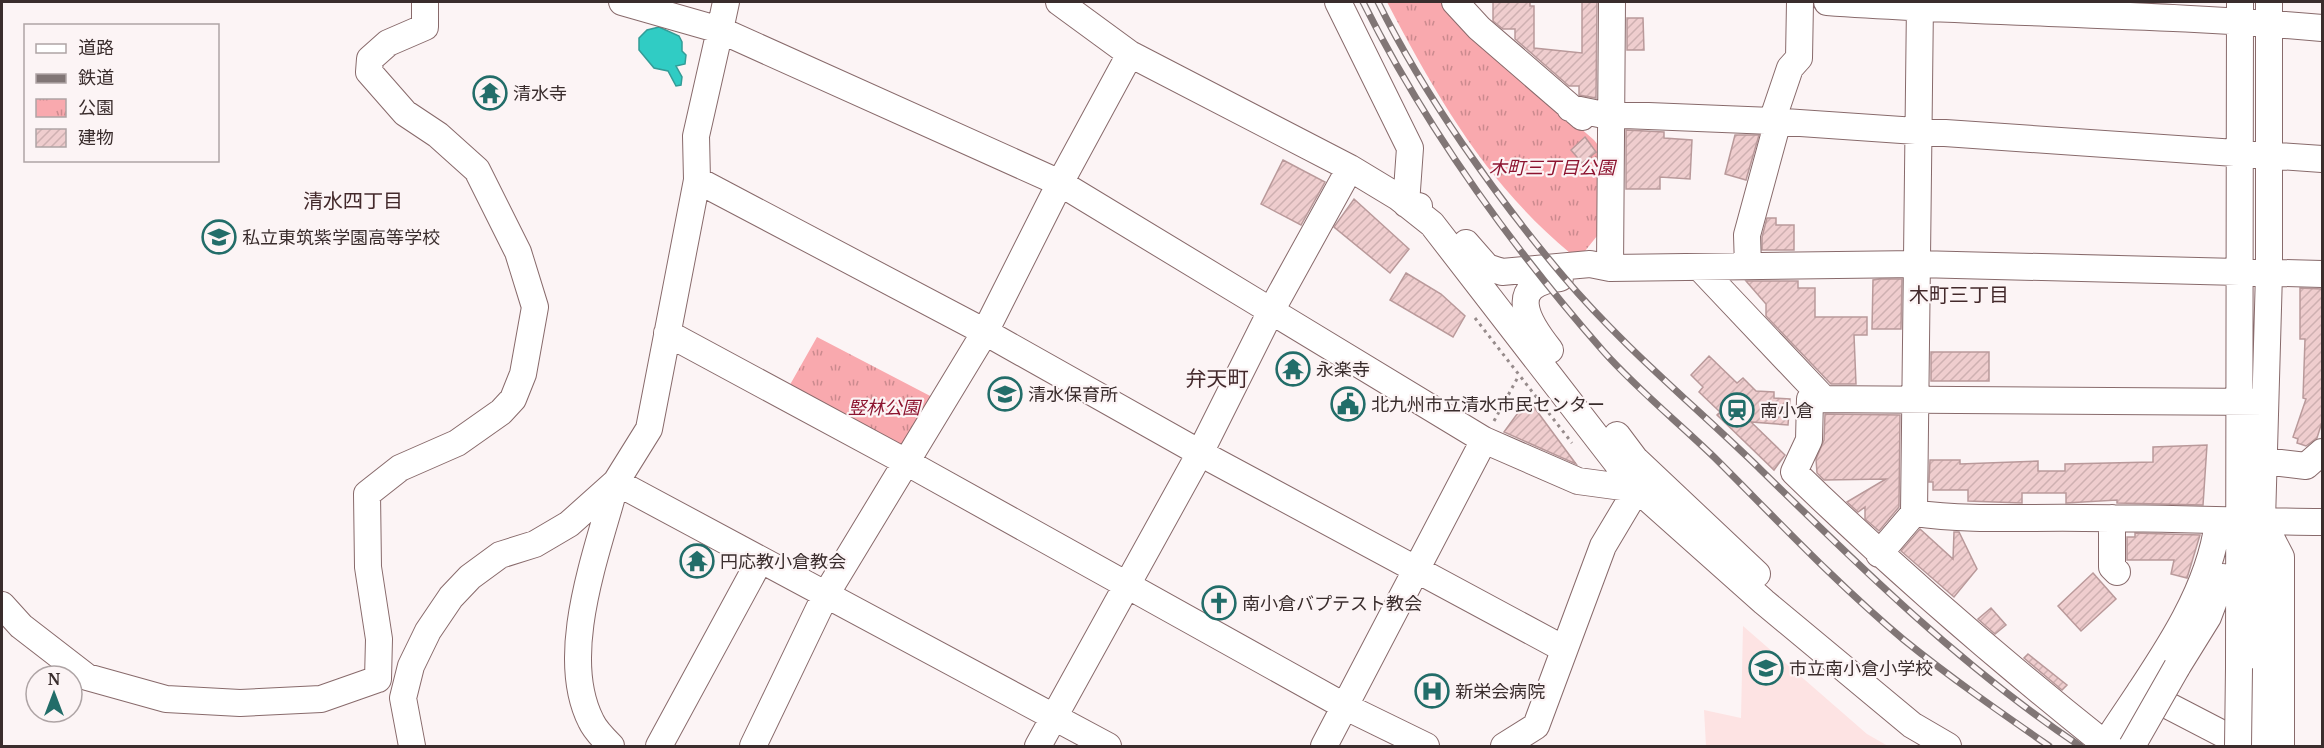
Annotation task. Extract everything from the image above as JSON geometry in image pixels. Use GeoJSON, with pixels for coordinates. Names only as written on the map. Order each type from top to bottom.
{"type":"FeatureCollection","features":[{"type":"Feature","properties":{"kind":"street"},"geometry":{"type":"LineString","coordinates":[[378,679],[379,639],[368,567],[367,494],[400,468],[458,443],[501,412],[513,399],[523,374],[535,307],[518,252],[477,170],[438,135],[405,113],[369,72],[370,59],[388,43],[425,27],[425,2]]}},
{"type":"Feature","properties":{"kind":"street"},"geometry":{"type":"LineString","coordinates":[[622,2],[720,30],[1060,183],[1484,440],[1578,481],[1637,489]]}},
{"type":"Feature","properties":{"kind":"street"},"geometry":{"type":"LineString","coordinates":[[412,747],[403,698],[411,666],[428,631],[451,597],[470,577],[500,555],[535,544],[569,524],[616,482],[649,429],[697,180],[696,136],[726,2]]}},
{"type":"Feature","properties":{"kind":"street"},"geometry":{"type":"LineString","coordinates":[[1059,2],[1130,54],[1350,168],[1406,204],[1432,224],[1637,489],[1774,611],[1912,725],[1948,747]]}},
{"type":"Feature","properties":{"kind":"street"},"geometry":{"type":"LineString","coordinates":[[1338,2],[1410,148],[1406,204]]}},
{"type":"Feature","properties":{"kind":"street"},"geometry":{"type":"LineString","coordinates":[[1455,2],[1479,28],[1570,108],[1611,127],[1775,121],[1920,133],[2322,159]]}},
{"type":"Feature","properties":{"kind":"street"},"geometry":{"type":"LineString","coordinates":[[1610,268],[1612,2]]}},
{"type":"Feature","properties":{"kind":"street"},"geometry":{"type":"LineString","coordinates":[[1748,266],[1747,235],[1790,69],[1799,58],[1800,2]]}},
{"type":"Feature","properties":{"kind":"street"},"geometry":{"type":"LineString","coordinates":[[1827,2],[2269,12],[2322,28]]}},
{"type":"Feature","properties":{"kind":"street"},"geometry":{"type":"LineString","coordinates":[[1879,554],[1914,513],[1920,5]]}},
{"type":"Feature","properties":{"kind":"street"},"geometry":{"type":"LineString","coordinates":[[2240,11],[2240,522],[2250,668],[2261,747]]}},
{"type":"Feature","properties":{"kind":"street"},"geometry":{"type":"LineString","coordinates":[[2132,747],[2208,617],[2240,522],[2264,461],[2269,273],[2269,12]]}},
{"type":"Feature","properties":{"kind":"street"},"geometry":{"type":"LineString","coordinates":[[753,747],[825,596],[986,332],[1060,183],[1130,54]]}},
{"type":"Feature","properties":{"kind":"street"},"geometry":{"type":"LineString","coordinates":[[1038,747],[1200,453],[1271,311],[1350,168]]}},
{"type":"Feature","properties":{"kind":"street"},"geometry":{"type":"LineString","coordinates":[[697,180],[986,332],[1200,453],[1564,648]]}},
{"type":"Feature","properties":{"kind":"street"},"geometry":{"type":"LineString","coordinates":[[1406,204],[1425,208],[1447,221],[1487,267],[1511,273],[1590,264],[1610,268],[1917,264],[2322,274]]}},
{"type":"Feature","properties":{"kind":"street"},"geometry":{"type":"LineString","coordinates":[[1610,268],[1593,274],[1537,282],[1529,291],[1526,301],[1531,323],[1635,459],[1766,582],[1774,611]]}},
{"type":"Feature","properties":{"kind":"street"},"geometry":{"type":"LineString","coordinates":[[1700,268],[1824,399]]}},
{"type":"Feature","properties":{"kind":"street"},"geometry":{"type":"LineString","coordinates":[[667,333],[906,462],[1346,706],[1426,747]]}},
{"type":"Feature","properties":{"kind":"street"},"geometry":{"type":"LineString","coordinates":[[2240,522],[2211,563],[2197,598],[2105,744],[1959,625],[1879,554],[1794,472],[1809,440],[1810,399],[2265,402]]}},
{"type":"Feature","properties":{"kind":"street"},"geometry":{"type":"LineString","coordinates":[[1324,747],[1484,440]]}},
{"type":"Feature","properties":{"kind":"street"},"geometry":{"type":"LineString","coordinates":[[2264,461],[2306,466],[2322,452]]}},
{"type":"Feature","properties":{"kind":"street"},"geometry":{"type":"LineString","coordinates":[[616,482],[1108,747]]}},
{"type":"Feature","properties":{"kind":"street"},"geometry":{"type":"LineString","coordinates":[[611,747],[591,723],[580,693],[576,659],[581,619],[616,482]]}},
{"type":"Feature","properties":{"kind":"street"},"geometry":{"type":"LineString","coordinates":[[1504,747],[1536,726],[1603,546],[1637,489]]}},
{"type":"Feature","properties":{"kind":"street"},"geometry":{"type":"LineString","coordinates":[[1914,513],[1942,516],[2322,522]]}},
{"type":"Feature","properties":{"kind":"street"},"geometry":{"type":"LineString","coordinates":[[2112,518],[2112,567],[2117,572]]}},
{"type":"Feature","properties":{"kind":"street"},"geometry":{"type":"LineString","coordinates":[[2240,522],[2281,557],[2281,747]]}},
{"type":"Feature","properties":{"kind":"street"},"geometry":{"type":"LineString","coordinates":[[659,747],[760,560]]}},
{"type":"Feature","properties":{"kind":"street"},"geometry":{"type":"LineString","coordinates":[[2,605],[21,626],[87,677],[166,699],[240,703],[321,699],[378,679]]}},
{"type":"Feature","properties":{"kind":"street"},"geometry":{"type":"LineString","coordinates":[[2238,747],[2250,668]]}},
{"type":"Feature","properties":{"kind":"street"},"geometry":{"type":"LineString","coordinates":[[378,679],[403,698]]}},
{"type":"Feature","properties":{"kind":"street"},"geometry":{"type":"LineString","coordinates":[[2139,691],[2246,747]]}},
{"type":"Feature","properties":{"kind":"path"},"geometry":{"type":"LineString","coordinates":[[1469,309],[1518,376],[1573,444]]}},
{"type":"Feature","properties":{"kind":"path"},"geometry":{"type":"LineString","coordinates":[[1484,440],[1531,351]]}},
{"type":"Feature","properties":{"kind":"shaded area","name":"市立南小倉小学校"},"geometry":{"type":"Polygon","coordinates":[[[1743,626],[1867,734],[1888,746],[1706,746],[1704,710],[1741,718],[1743,626]]]}},
{"type":"Feature","properties":{"kind":"green space","name":"木町三丁目公園"},"geometry":{"type":"Polygon","coordinates":[[[1387,2],[1444,2],[1467,30],[1594,140],[1601,149],[1601,231],[1585,251],[1570,253],[1540,226],[1488,168],[1445,105],[1387,2]]]}},
{"type":"Feature","properties":{"kind":"green space","name":"竪林公園"},"geometry":{"type":"Polygon","coordinates":[[[817,337],[936,399],[900,450],[787,390],[817,337]]]}},
{"type":"Feature","properties":{"kind":"water"},"geometry":{"type":"Polygon","coordinates":[[[659,27],[679,36],[682,42],[682,51],[686,55],[685,64],[676,66],[682,77],[681,85],[676,86],[668,71],[654,68],[639,50],[639,38],[647,30],[659,27]]]}},
{"type":"Feature","properties":{"kind":"building"},"geometry":{"type":"Polygon","coordinates":[[[1493,2],[1530,2],[1530,6],[1534,6],[1534,48],[1582,53],[1582,2],[1597,2],[1596,98],[1579,95],[1579,86],[1569,86],[1515,39],[1515,29],[1503,29],[1493,21],[1493,2]]]}},
{"type":"Feature","properties":{"kind":"building"},"geometry":{"type":"Polygon","coordinates":[[[1627,18],[1643,18],[1644,50],[1627,50],[1627,18]]]}},
{"type":"Feature","properties":{"kind":"building"},"geometry":{"type":"Polygon","coordinates":[[[1626,130],[1664,132],[1664,138],[1692,140],[1690,179],[1660,177],[1660,189],[1626,189],[1626,130]]]}},
{"type":"Feature","properties":{"kind":"building"},"geometry":{"type":"Polygon","coordinates":[[[1735,135],[1759,135],[1746,180],[1725,174],[1735,135]]]}},
{"type":"Feature","properties":{"kind":"building"},"geometry":{"type":"Polygon","coordinates":[[[1585,137],[1596,152],[1582,163],[1571,150],[1585,137]]]}},
{"type":"Feature","properties":{"kind":"building"},"geometry":{"type":"Polygon","coordinates":[[[1283,160],[1325,182],[1301,225],[1261,204],[1283,160]]]}},
{"type":"Feature","properties":{"kind":"building"},"geometry":{"type":"Polygon","coordinates":[[[1354,199],[1409,249],[1390,273],[1334,227],[1354,199]]]}},
{"type":"Feature","properties":{"kind":"building"},"geometry":{"type":"Polygon","coordinates":[[[1767,218],[1776,218],[1776,225],[1794,225],[1794,250],[1762,250],[1762,237],[1767,218]]]}},
{"type":"Feature","properties":{"kind":"building"},"geometry":{"type":"Polygon","coordinates":[[[1406,273],[1441,294],[1465,316],[1453,337],[1390,300],[1406,273]]]}},
{"type":"Feature","properties":{"kind":"building"},"geometry":{"type":"Polygon","coordinates":[[[1902,279],[1901,329],[1872,329],[1873,280],[1902,279]]]}},
{"type":"Feature","properties":{"kind":"building"},"geometry":{"type":"Polygon","coordinates":[[[1746,281],[1798,281],[1798,288],[1815,288],[1815,317],[1867,317],[1867,335],[1854,335],[1856,384],[1831,384],[1766,316],[1766,304],[1746,281]]]}},
{"type":"Feature","properties":{"kind":"building"},"geometry":{"type":"Polygon","coordinates":[[[2300,288],[2322,289],[2322,422],[2317,438],[2306,446],[2297,443],[2298,439],[2293,437],[2306,399],[2303,398],[2305,339],[2300,339],[2300,288]]]}},
{"type":"Feature","properties":{"kind":"building"},"geometry":{"type":"Polygon","coordinates":[[[1931,352],[1989,352],[1989,381],[1931,381],[1931,352]]]}},
{"type":"Feature","properties":{"kind":"building"},"geometry":{"type":"Polygon","coordinates":[[[1709,356],[1737,383],[1743,378],[1756,391],[1774,392],[1774,398],[1790,399],[1788,425],[1751,422],[1785,455],[1774,470],[1717,415],[1720,412],[1699,392],[1703,387],[1691,375],[1709,356]]]}},
{"type":"Feature","properties":{"kind":"building"},"geometry":{"type":"Polygon","coordinates":[[[1528,399],[1576,464],[1504,432],[1528,399]]]}},
{"type":"Feature","properties":{"kind":"building"},"geometry":{"type":"Polygon","coordinates":[[[1825,414],[1900,415],[1899,507],[1879,531],[1865,519],[1865,507],[1858,512],[1847,502],[1886,479],[1824,480],[1817,473],[1816,459],[1824,440],[1825,414]]]}},
{"type":"Feature","properties":{"kind":"building"},"geometry":{"type":"Polygon","coordinates":[[[2207,445],[2203,505],[2117,503],[2117,500],[2066,503],[2066,493],[2022,493],[2022,503],[1968,501],[1968,490],[1933,490],[1933,482],[1929,482],[1930,460],[1960,460],[1960,464],[2038,461],[2038,471],[2065,471],[2065,464],[2153,462],[2153,447],[2207,445]]]}},
{"type":"Feature","properties":{"kind":"building"},"geometry":{"type":"Polygon","coordinates":[[[1920,529],[1953,559],[1954,532],[1959,532],[1977,569],[1954,597],[1901,551],[1920,529]]]}},
{"type":"Feature","properties":{"kind":"building"},"geometry":{"type":"Polygon","coordinates":[[[2135,533],[2200,535],[2187,578],[2171,574],[2174,560],[2127,560],[2127,537],[2135,537],[2135,533]]]}},
{"type":"Feature","properties":{"kind":"building"},"geometry":{"type":"Polygon","coordinates":[[[2093,573],[2116,599],[2081,631],[2058,606],[2093,573]]]}},
{"type":"Feature","properties":{"kind":"building"},"geometry":{"type":"Polygon","coordinates":[[[1991,608],[2006,625],[1995,634],[1978,619],[1991,608]]]}},
{"type":"Feature","properties":{"kind":"building"},"geometry":{"type":"Polygon","coordinates":[[[2028,654],[2067,685],[2062,690],[2024,658],[2028,654]]]}},
{"type":"Feature","properties":{"kind":"railway"},"geometry":{"type":"LineString","coordinates":[[1363,2],[1414,95],[1472,184],[1503,228],[1604,352],[1879,619],[1940,668],[2049,746]]}},
{"type":"Feature","properties":{"kind":"railway"},"geometry":{"type":"LineString","coordinates":[[1378,2],[1439,109],[1487,179],[1563,276],[1609,327],[1913,614],[1994,683],[2080,746]]}},
{"type":"Feature","properties":{"kind":"place","name":"清水寺"},"geometry":{"type":"Point","coordinates":[490,93]}},
{"type":"Feature","properties":{"kind":"place","name":"私立東筑紫学園高等学校"},"geometry":{"type":"Point","coordinates":[219,237]}},
{"type":"Feature","properties":{"kind":"place","name":"永楽寺"},"geometry":{"type":"Point","coordinates":[1293,369]}},
{"type":"Feature","properties":{"kind":"place","name":"清水保育所"},"geometry":{"type":"Point","coordinates":[1005,394]}},
{"type":"Feature","properties":{"kind":"place","name":"北九州市立清水市民センター"},"geometry":{"type":"Point","coordinates":[1348,404]}},
{"type":"Feature","properties":{"kind":"place","name":"南小倉"},"geometry":{"type":"Point","coordinates":[1737,410]}},
{"type":"Feature","properties":{"kind":"place","name":"円応教小倉教会"},"geometry":{"type":"Point","coordinates":[697,561]}},
{"type":"Feature","properties":{"kind":"place","name":"南小倉バプテスト教会"},"geometry":{"type":"Point","coordinates":[1219,603]}},
{"type":"Feature","properties":{"kind":"place","name":"市立南小倉小学校"},"geometry":{"type":"Point","coordinates":[1766,668]}},
{"type":"Feature","properties":{"kind":"place","name":"新栄会病院"},"geometry":{"type":"Point","coordinates":[1432,691]}},
{"type":"Feature","properties":{"kind":"district","name":"清水四丁目"},"geometry":{"type":"Point","coordinates":[353,200]}},
{"type":"Feature","properties":{"kind":"district","name":"木町三丁目"},"geometry":{"type":"Point","coordinates":[1959,294]}},
{"type":"Feature","properties":{"kind":"district","name":"弁天町"},"geometry":{"type":"Point","coordinates":[1217,378]}}]}
